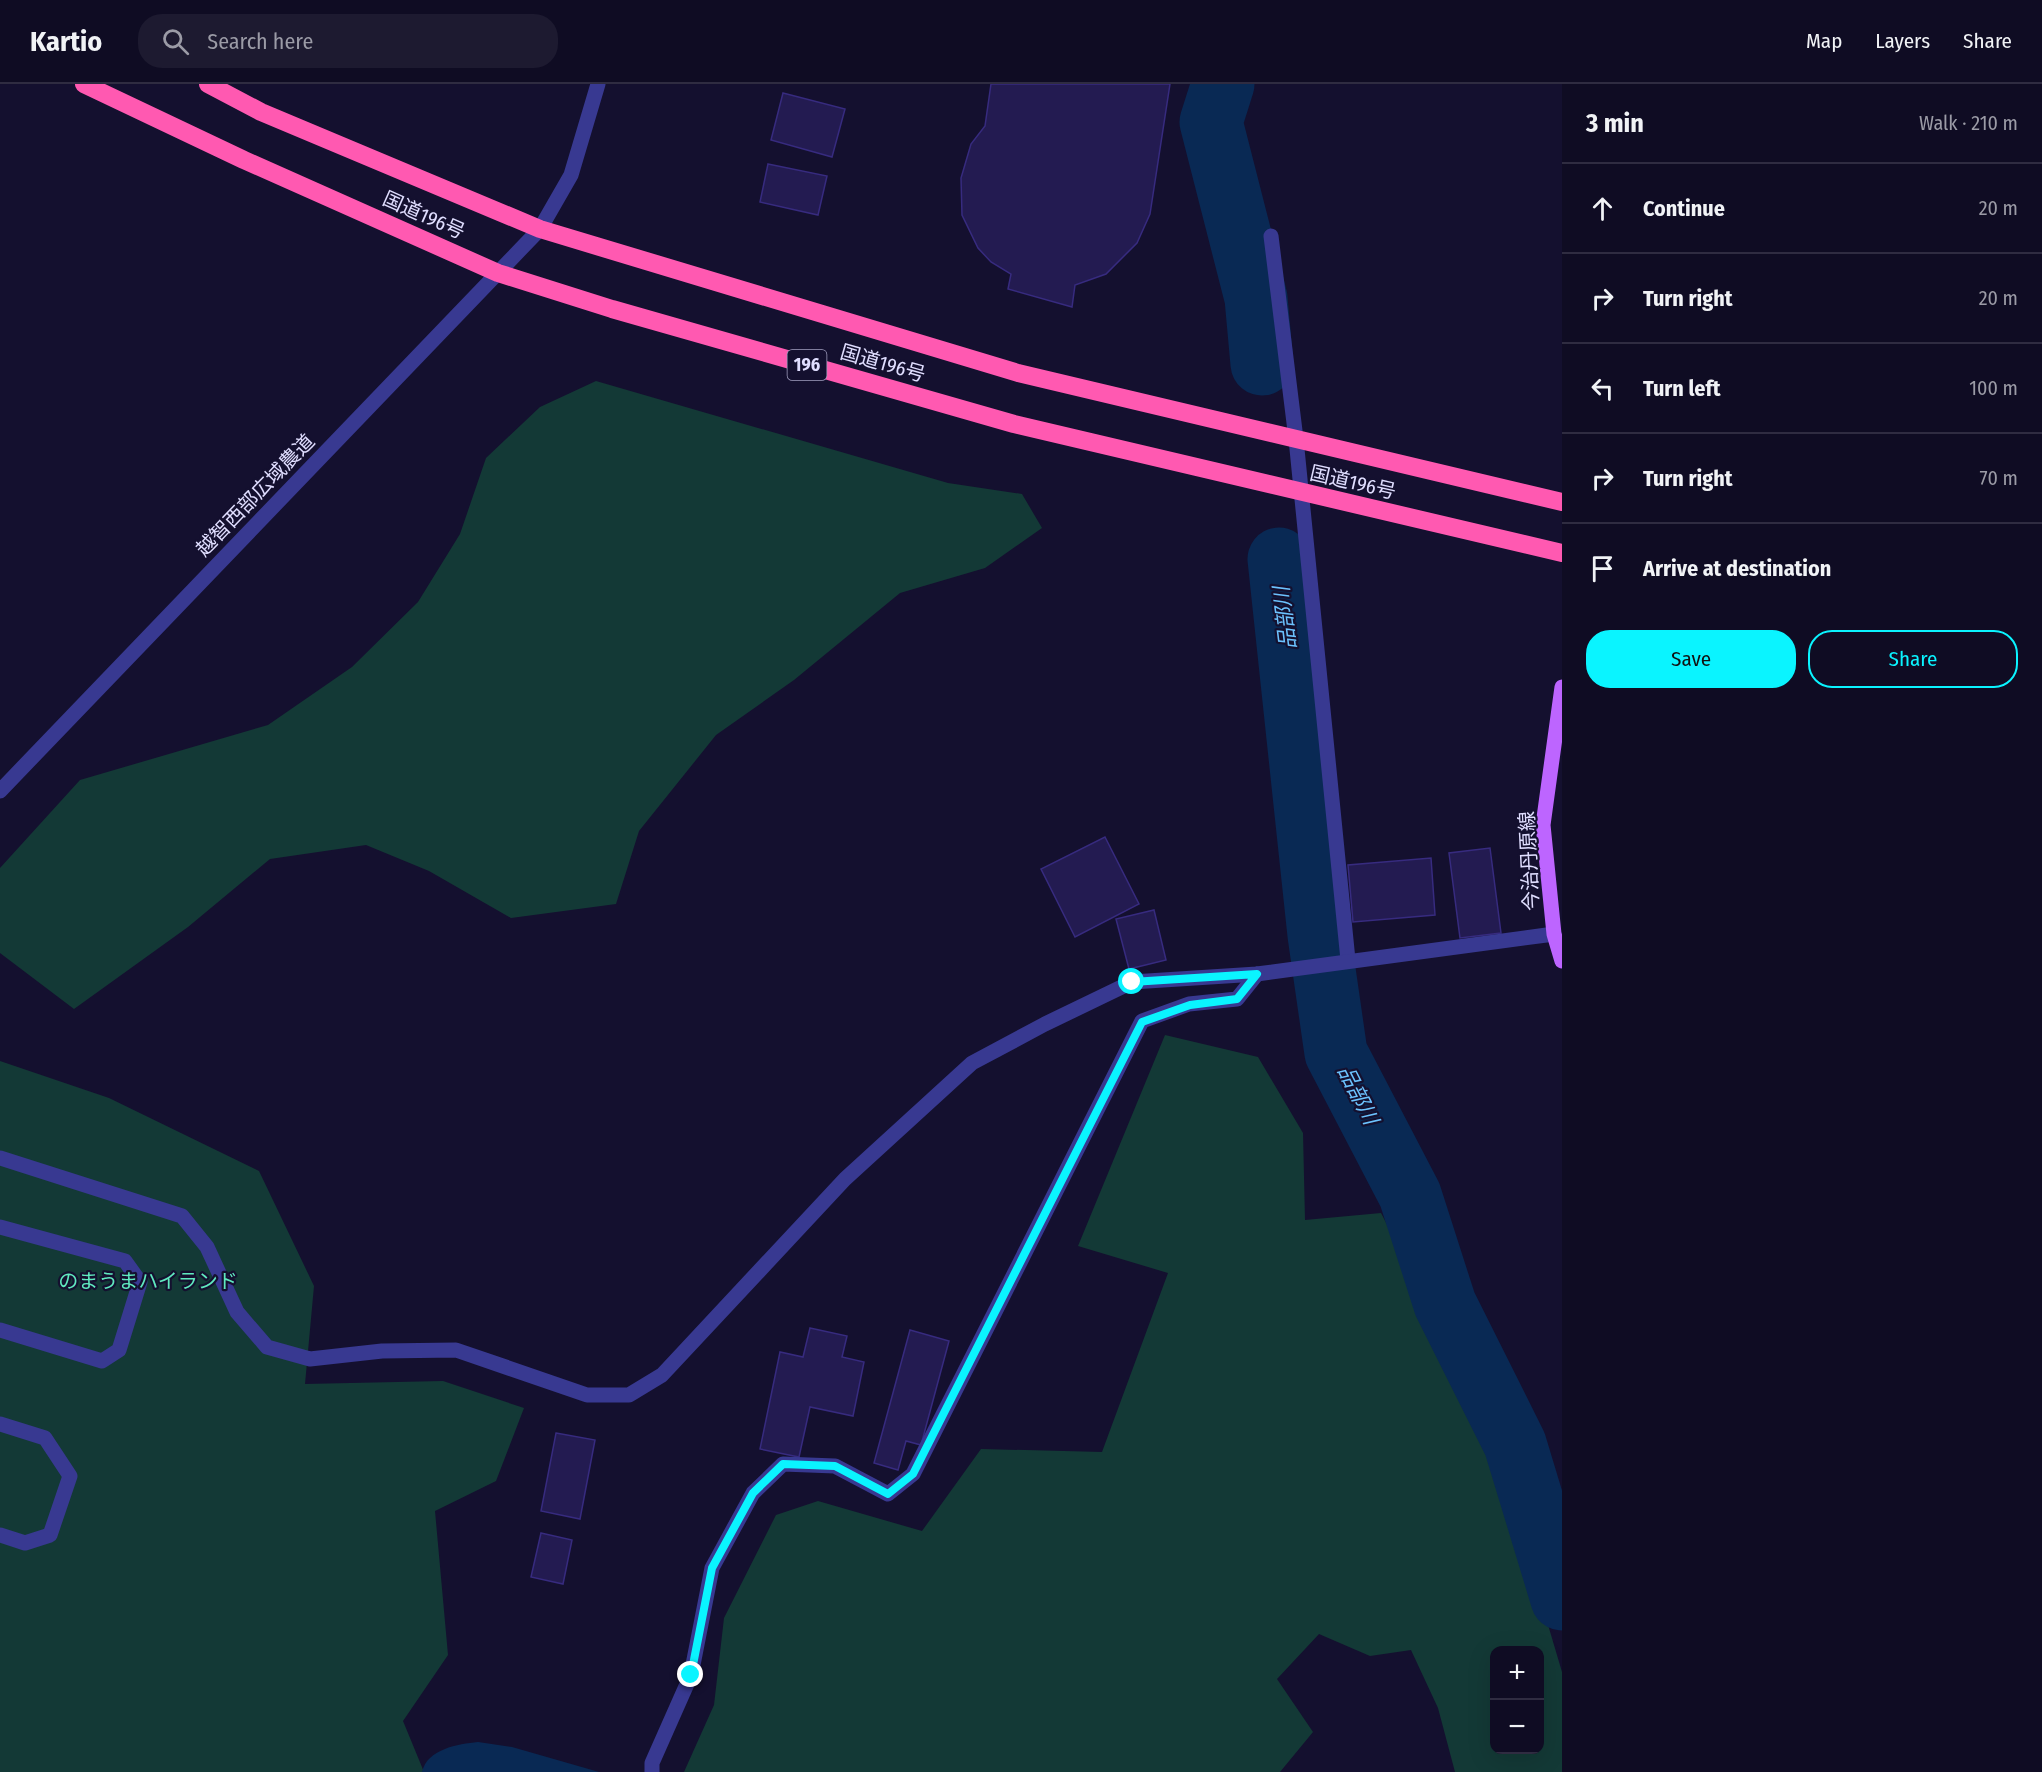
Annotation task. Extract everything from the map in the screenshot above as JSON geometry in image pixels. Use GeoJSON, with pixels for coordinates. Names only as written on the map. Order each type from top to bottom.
{"type":"FeatureCollection","features":[{"type":"Feature","properties":{"kind":"highway","name":"国道196号"},"geometry":{"type":"LineString","coordinates":[[84,84],[498,273],[1014,424],[1562,553]]}},
{"type":"Feature","properties":{"kind":"highway","name":"国道196号"},"geometry":{"type":"LineString","coordinates":[[208,84],[261,112],[540,229],[1018,373],[1562,502]]}},
{"type":"Feature","properties":{"kind":"main road","name":"今治丹原線"},"geometry":{"type":"LineString","coordinates":[[1562,687],[1556,768],[1544,825],[1554,934],[1562,961]]}},
{"type":"Feature","properties":{"kind":"street","name":"越智西部広域農道"},"geometry":{"type":"LineString","coordinates":[[0,791],[540,229],[571,175],[598,84]]}},
{"type":"Feature","properties":{"kind":"street"},"geometry":{"type":"LineString","coordinates":[[1271,236],[1296,439],[1348,960]]}},
{"type":"Feature","properties":{"kind":"street"},"geometry":{"type":"LineString","coordinates":[[0,1158],[182,1216],[207,1247],[237,1312],[267,1347],[310,1359],[382,1352],[456,1350],[588,1395],[629,1395],[662,1375],[845,1179],[972,1063],[1132,982],[1257,974],[1554,934]]}},
{"type":"Feature","properties":{"kind":"street"},"geometry":{"type":"LineString","coordinates":[[652,1772],[652,1763],[691,1675],[712,1568],[753,1493],[783,1464],[835,1466],[888,1494],[913,1474],[1142,1022],[1190,1005],[1237,999],[1257,974]]}},
{"type":"Feature","properties":{"kind":"street"},"geometry":{"type":"LineString","coordinates":[[0,1227],[125,1261],[140,1282],[119,1350],[102,1361],[0,1330]]}},
{"type":"Feature","properties":{"kind":"street"},"geometry":{"type":"LineString","coordinates":[[0,1424],[45,1438],[70,1476],[50,1535],[25,1543],[0,1535]]}},
{"type":"Feature","properties":{"kind":"green space"},"geometry":{"type":"Polygon","coordinates":[[[596,381],[948,483],[1022,494],[1042,528],[985,568],[900,593],[794,680],[716,735],[639,831],[616,904],[511,918],[429,871],[366,845],[270,859],[188,927],[74,1009],[0,953],[0,868],[80,780],[268,725],[352,667],[418,602],[460,534],[486,458],[540,407],[596,381]]]}},
{"type":"Feature","properties":{"kind":"green space"},"geometry":{"type":"Polygon","coordinates":[[[1165,1035],[1258,1057],[1303,1133],[1305,1220],[1381,1213],[1485,1412],[1562,1672],[1562,1772],[1455,1772],[1438,1708],[1411,1650],[1370,1656],[1319,1634],[1277,1679],[1313,1732],[1280,1772],[684,1772],[714,1705],[724,1618],[776,1515],[818,1501],[922,1531],[981,1449],[1102,1452],[1168,1273],[1078,1246],[1165,1035]]]}},
{"type":"Feature","properties":{"kind":"green space","name":"のまうまハイランド"},"geometry":{"type":"Polygon","coordinates":[[[0,1061],[109,1098],[259,1171],[314,1286],[305,1384],[443,1381],[524,1408],[496,1481],[435,1511],[448,1655],[403,1721],[424,1772],[0,1772],[0,1061]]]}},
{"type":"Feature","properties":{"kind":"water"},"geometry":{"type":"Polygon","coordinates":[[[478,1742],[512,1747],[599,1772],[422,1772],[430,1758],[444,1749],[478,1742]]]}},
{"type":"Feature","properties":{"kind":"building"},"geometry":{"type":"Polygon","coordinates":[[[991,84],[1170,84],[1150,214],[1137,243],[1106,274],[1075,285],[1072,307],[1008,289],[1011,274],[991,262],[978,248],[962,215],[961,178],[971,144],[985,126],[991,84]]]}},
{"type":"Feature","properties":{"kind":"building"},"geometry":{"type":"Polygon","coordinates":[[[783,93],[845,109],[832,157],[771,140],[783,93]]]}},
{"type":"Feature","properties":{"kind":"building"},"geometry":{"type":"Polygon","coordinates":[[[768,164],[827,176],[818,215],[760,202],[768,164]]]}},
{"type":"Feature","properties":{"kind":"building"},"geometry":{"type":"Polygon","coordinates":[[[1105,837],[1139,904],[1075,937],[1041,869],[1105,837]]]}},
{"type":"Feature","properties":{"kind":"building"},"geometry":{"type":"Polygon","coordinates":[[[1490,848],[1501,933],[1460,938],[1449,853],[1490,848]]]}},
{"type":"Feature","properties":{"kind":"building"},"geometry":{"type":"Polygon","coordinates":[[[1431,858],[1435,915],[1353,922],[1348,865],[1431,858]]]}},
{"type":"Feature","properties":{"kind":"building"},"geometry":{"type":"Polygon","coordinates":[[[1154,910],[1166,960],[1129,969],[1116,919],[1154,910]]]}},
{"type":"Feature","properties":{"kind":"building"},"geometry":{"type":"Polygon","coordinates":[[[810,1328],[847,1336],[842,1357],[864,1362],[853,1416],[810,1407],[799,1457],[760,1449],[780,1352],[803,1357],[810,1328]]]}},
{"type":"Feature","properties":{"kind":"building"},"geometry":{"type":"Polygon","coordinates":[[[910,1330],[949,1341],[921,1445],[906,1441],[898,1470],[874,1463],[910,1330]]]}},
{"type":"Feature","properties":{"kind":"building"},"geometry":{"type":"Polygon","coordinates":[[[556,1433],[595,1440],[580,1519],[541,1511],[556,1433]]]}},
{"type":"Feature","properties":{"kind":"building"},"geometry":{"type":"Polygon","coordinates":[[[541,1533],[572,1540],[563,1584],[531,1577],[541,1533]]]}},
{"type":"Feature","properties":{"kind":"waterway","name":"品部川"},"geometry":{"type":"LineString","coordinates":[[1223,84],[1211,122],[1256,298],[1262,364]]}},
{"type":"Feature","properties":{"kind":"waterway","name":"品部川"},"geometry":{"type":"LineString","coordinates":[[1279,559],[1319,935],[1336,1053],[1410,1195],[1445,1304],[1515,1444],[1562,1599]]}},
{"type":"Feature","properties":{"kind":"route"},"geometry":{"type":"LineString","coordinates":[[691,1675],[712,1568],[753,1493],[783,1464],[835,1466],[888,1494],[913,1474],[1142,1022],[1190,1005],[1237,999],[1257,974],[1132,982]]}}]}
